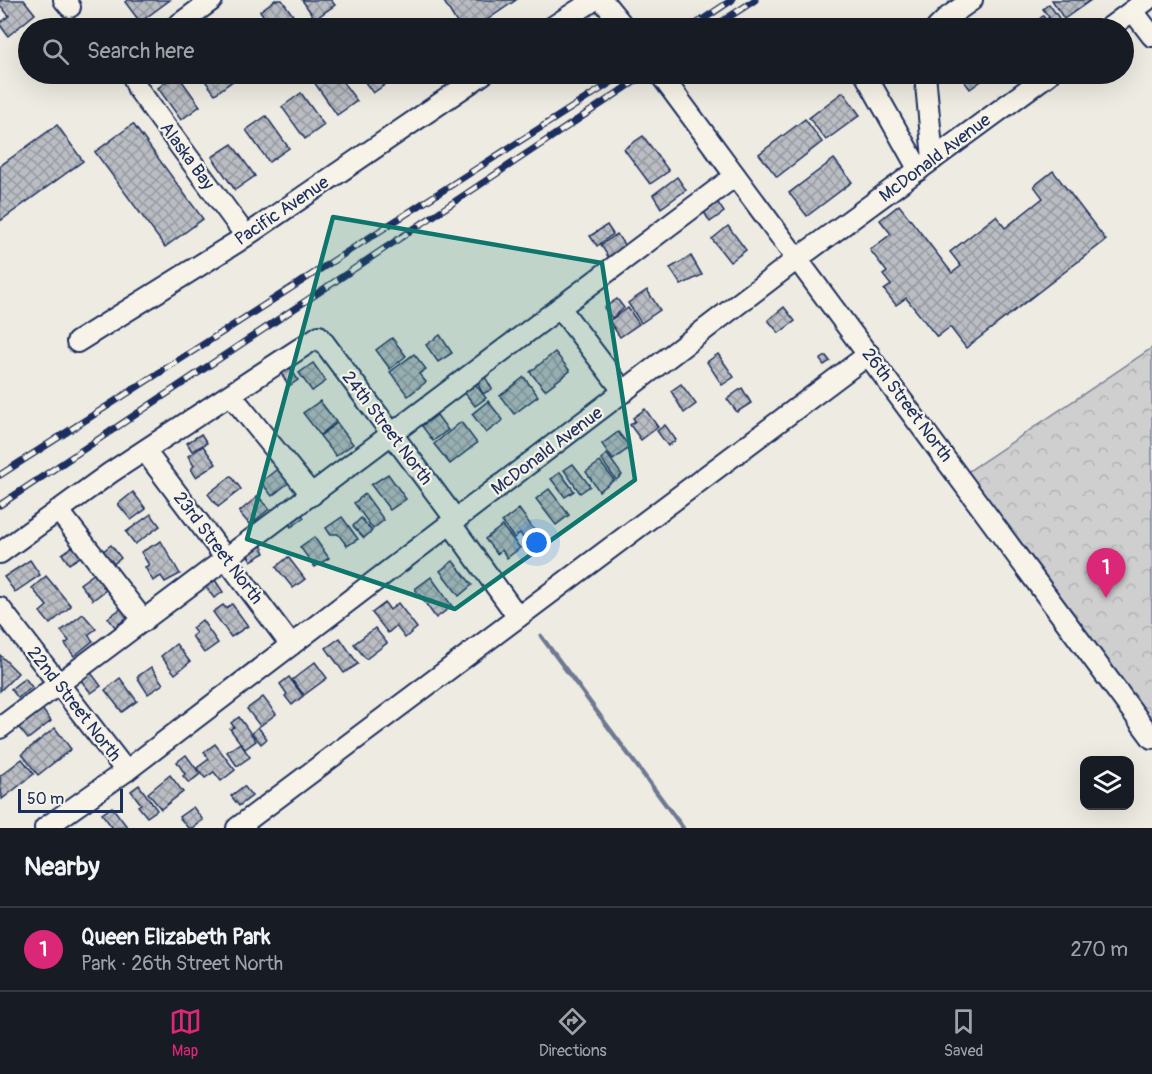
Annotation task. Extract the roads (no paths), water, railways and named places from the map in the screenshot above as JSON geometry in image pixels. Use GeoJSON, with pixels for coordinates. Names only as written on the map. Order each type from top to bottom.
{"type":"FeatureCollection","features":[{"type":"Feature","properties":{"kind":"street"},"geometry":{"type":"LineString","coordinates":[[188,18],[212,0]]}},
{"type":"Feature","properties":{"kind":"street"},"geometry":{"type":"LineString","coordinates":[[566,18],[594,0]]}},
{"type":"Feature","properties":{"kind":"street"},"geometry":{"type":"LineString","coordinates":[[602,0],[617,18]]}},
{"type":"Feature","properties":{"kind":"street"},"geometry":{"type":"LineString","coordinates":[[946,18],[972,0]]}},
{"type":"Feature","properties":{"kind":"street"},"geometry":{"type":"LineString","coordinates":[[1121,18],[1138,4],[1152,36]]}},
{"type":"Feature","properties":{"kind":"street","name":"Alaska Bay"},"geometry":{"type":"LineString","coordinates":[[136,84],[246,236]]}},
{"type":"Feature","properties":{"kind":"street","name":"Pacific Avenue"},"geometry":{"type":"LineString","coordinates":[[77,342],[246,236],[468,84]]}},
{"type":"Feature","properties":{"kind":"street","name":"26th Street North"},"geometry":{"type":"LineString","coordinates":[[667,84],[1152,738]]}},
{"type":"Feature","properties":{"kind":"street"},"geometry":{"type":"LineString","coordinates":[[872,84],[926,165]]}},
{"type":"Feature","properties":{"kind":"street"},"geometry":{"type":"LineString","coordinates":[[925,84],[926,165]]}},
{"type":"Feature","properties":{"kind":"street","name":"McDonald Avenue"},"geometry":{"type":"LineString","coordinates":[[45,828],[126,771],[797,259],[1035,84]]}},
{"type":"Feature","properties":{"kind":"street"},"geometry":{"type":"LineString","coordinates":[[0,728],[735,176]]}},
{"type":"Feature","properties":{"kind":"street"},"geometry":{"type":"LineString","coordinates":[[560,308],[624,392]]}},
{"type":"Feature","properties":{"kind":"street","name":"24th Street North"},"geometry":{"type":"LineString","coordinates":[[231,395],[319,336],[393,435],[518,617]]}},
{"type":"Feature","properties":{"kind":"street"},"geometry":{"type":"LineString","coordinates":[[237,828],[869,354]]}},
{"type":"Feature","properties":{"kind":"street"},"geometry":{"type":"LineString","coordinates":[[0,553],[110,472],[145,452],[231,395],[312,495]]}},
{"type":"Feature","properties":{"kind":"street","name":"23rd Street North"},"geometry":{"type":"LineString","coordinates":[[145,452],[291,645]]}},
{"type":"Feature","properties":{"kind":"street"},"geometry":{"type":"LineString","coordinates":[[58,510],[144,621]]}},
{"type":"Feature","properties":{"kind":"street","name":"22nd Street North"},"geometry":{"type":"LineString","coordinates":[[0,608],[126,771]]}},
{"type":"Feature","properties":{"kind":"waterway"},"geometry":{"type":"LineString","coordinates":[[541,636],[683,828]]}},
{"type":"Feature","properties":{"kind":"railway"},"geometry":{"type":"LineString","coordinates":[[705,18],[732,0]]}},
{"type":"Feature","properties":{"kind":"railway"},"geometry":{"type":"LineString","coordinates":[[727,18],[755,0]]}},
{"type":"Feature","properties":{"kind":"railway"},"geometry":{"type":"LineString","coordinates":[[0,475],[608,84]]}},
{"type":"Feature","properties":{"kind":"railway"},"geometry":{"type":"LineString","coordinates":[[0,505],[631,84]]}},
{"type":"Feature","properties":{"kind":"place","name":"Queen Elizabeth Park"},"geometry":{"type":"Point","coordinates":[1106,598]}}]}
